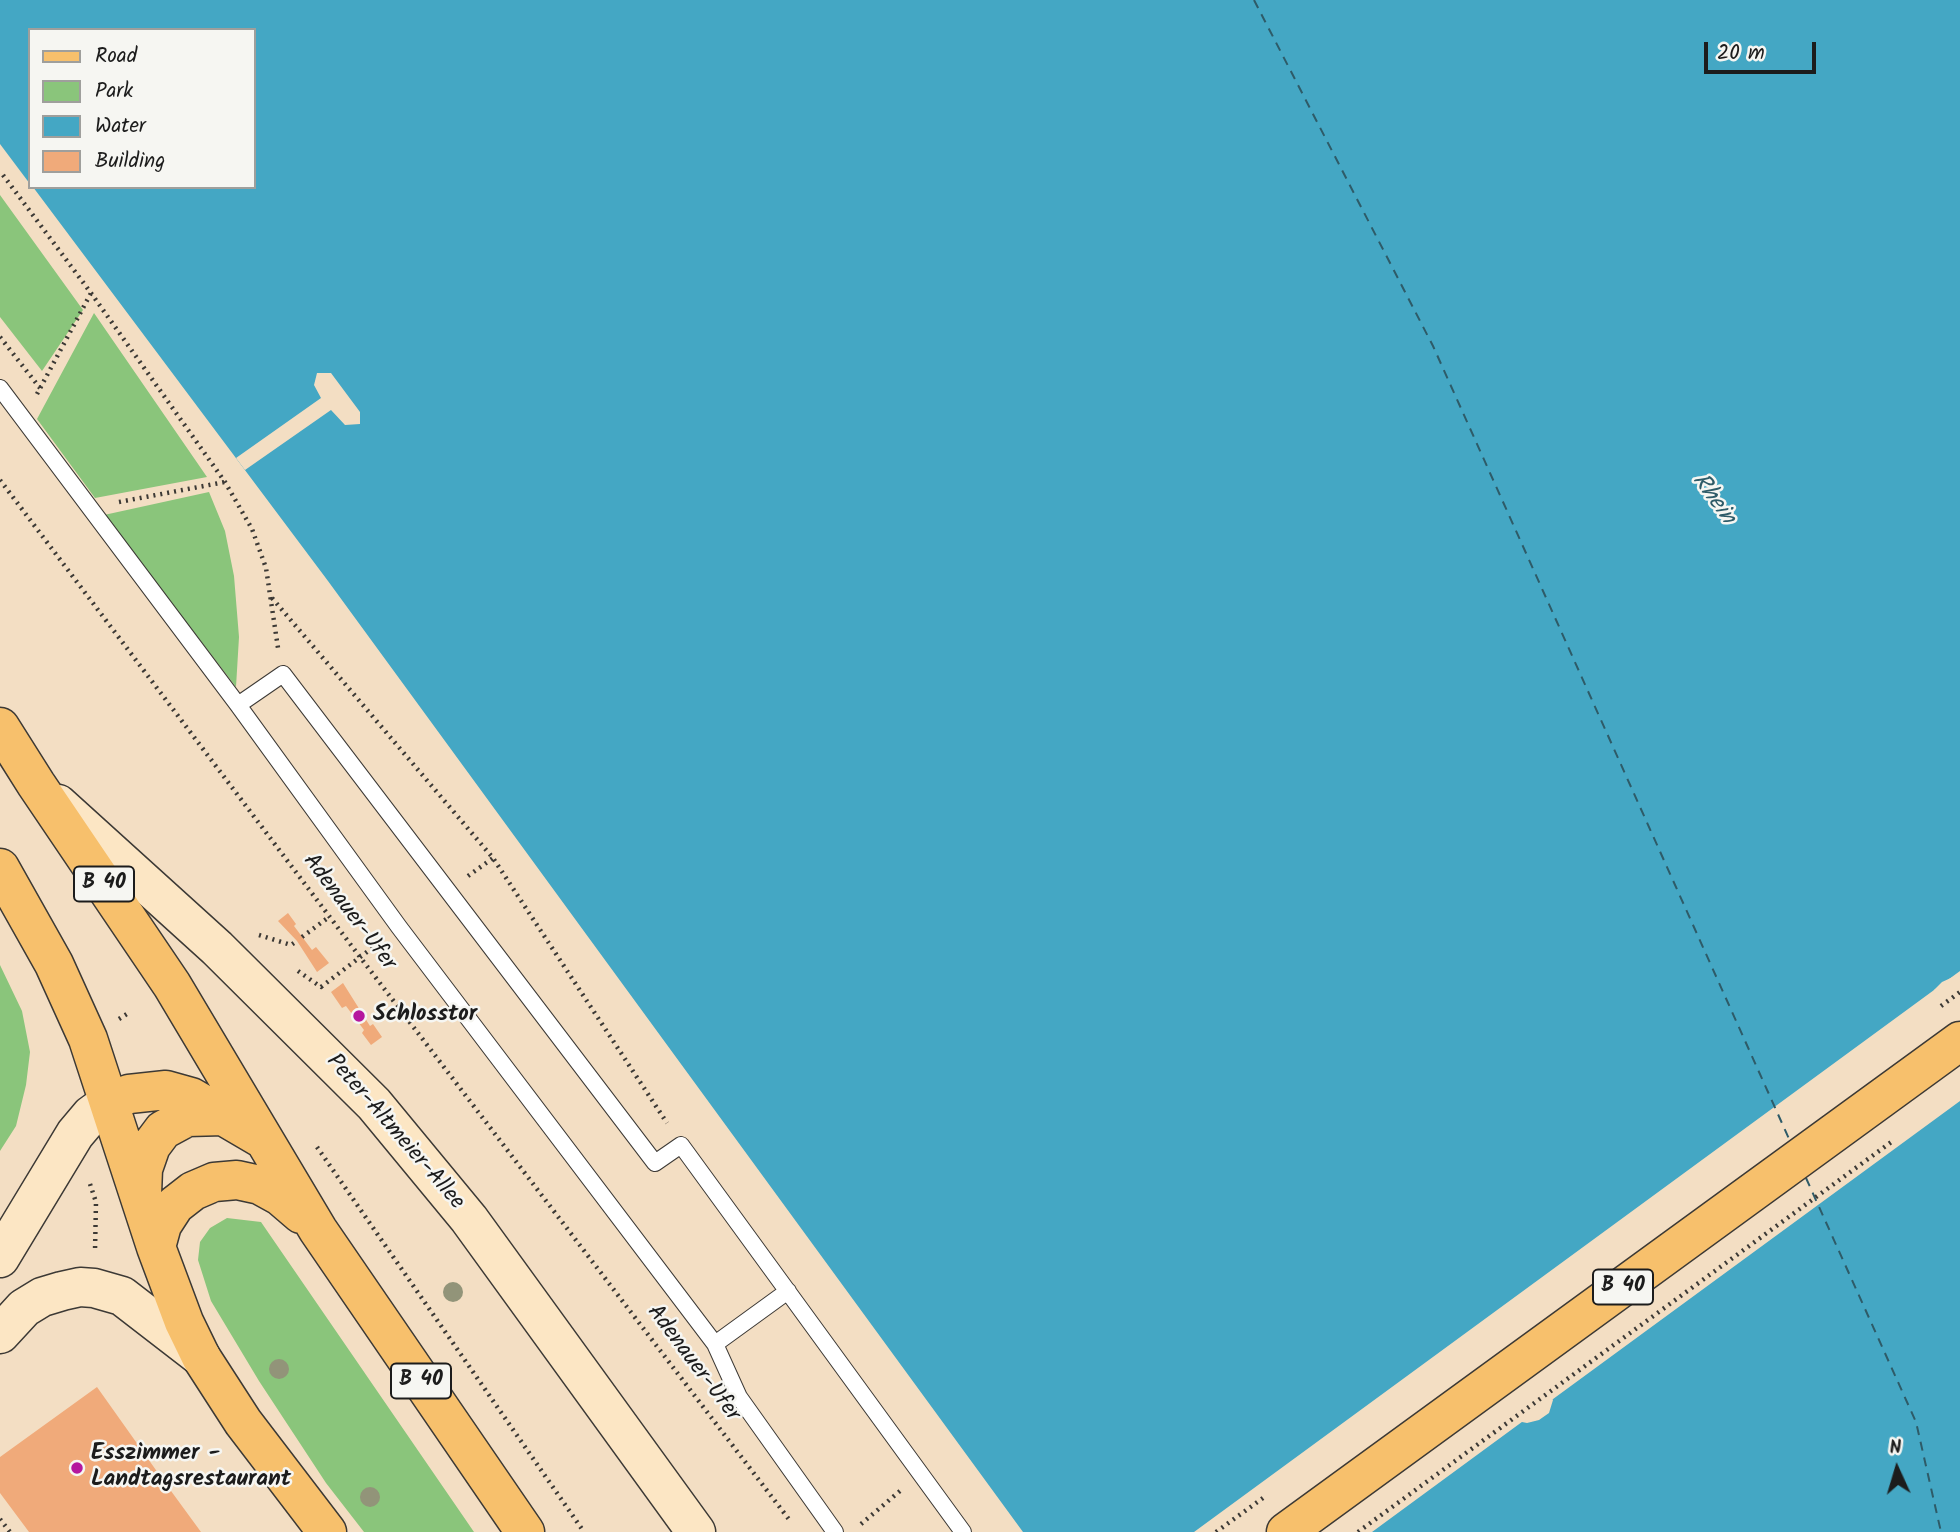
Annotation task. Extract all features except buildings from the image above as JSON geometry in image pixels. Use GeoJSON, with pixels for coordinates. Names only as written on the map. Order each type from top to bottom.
{"type":"FeatureCollection","features":[{"type":"Feature","properties":{"kind":"main road","name":"Peter-Altmeier-Allee"},"geometry":{"type":"LineString","coordinates":[[0,727],[172,985],[318,1230],[525,1532]]}},
{"type":"Feature","properties":{"kind":"main road","name":"Peter-Altmeier-Allee"},"geometry":{"type":"LineString","coordinates":[[36,784],[217,948],[374,1104],[468,1219],[696,1532]]}},
{"type":"Feature","properties":{"kind":"main road"},"geometry":{"type":"LineString","coordinates":[[0,868],[54,964],[88,1039],[156,1247],[179,1310],[201,1357],[243,1422],[320,1525]]}},
{"type":"Feature","properties":{"kind":"main road","name":"B 40"},"geometry":{"type":"LineString","coordinates":[[1286,1532],[1960,1041]]}},
{"type":"Feature","properties":{"kind":"main road"},"geometry":{"type":"LineString","coordinates":[[0,1258],[75,1134],[91,1115],[109,1102],[129,1094],[166,1090],[191,1097],[265,1141]]}},
{"type":"Feature","properties":{"kind":"main road"},"geometry":{"type":"LineString","coordinates":[[142,1203],[143,1169],[151,1146],[163,1130],[187,1118],[224,1116]]}},
{"type":"Feature","properties":{"kind":"main road","name":"B 40"},"geometry":{"type":"LineString","coordinates":[[156,1247],[162,1225],[175,1205],[193,1191],[214,1182],[237,1180],[260,1185],[280,1196],[318,1230]]}},
{"type":"Feature","properties":{"kind":"main road"},"geometry":{"type":"LineString","coordinates":[[0,1334],[24,1308],[42,1297],[80,1287],[94,1288],[122,1296],[201,1357]]}},
{"type":"Feature","properties":{"kind":"lane"},"geometry":{"type":"LineString","coordinates":[[0,388],[239,705],[399,927],[715,1344],[739,1397],[835,1532]]}},
{"type":"Feature","properties":{"kind":"lane"},"geometry":{"type":"LineString","coordinates":[[239,705],[283,674],[655,1163],[681,1144],[963,1532]]}},
{"type":"Feature","properties":{"kind":"lane"},"geometry":{"type":"LineString","coordinates":[[715,1344],[788,1291]]}},
{"type":"Feature","properties":{"kind":"path"},"geometry":{"type":"LineString","coordinates":[[3,175],[91,293],[225,482],[252,529],[266,568],[283,674]]}},
{"type":"Feature","properties":{"kind":"path"},"geometry":{"type":"LineString","coordinates":[[25,421],[91,293]]}},
{"type":"Feature","properties":{"kind":"path"},"geometry":{"type":"LineString","coordinates":[[0,337],[40,388]]}},
{"type":"Feature","properties":{"kind":"path","name":"Adenauer-Ufer"},"geometry":{"type":"LineString","coordinates":[[0,480],[799,1532]]}},
{"type":"Feature","properties":{"kind":"path"},"geometry":{"type":"LineString","coordinates":[[90,508],[225,482]]}},
{"type":"Feature","properties":{"kind":"path"},"geometry":{"type":"LineString","coordinates":[[272,598],[493,858],[681,1144]]}},
{"type":"Feature","properties":{"kind":"path"},"geometry":{"type":"LineString","coordinates":[[302,937],[330,916]]}},
{"type":"Feature","properties":{"kind":"path"},"geometry":{"type":"LineString","coordinates":[[251,932],[290,945],[297,941]]}},
{"type":"Feature","properties":{"kind":"path"},"geometry":{"type":"LineString","coordinates":[[321,988],[360,957]]}},
{"type":"Feature","properties":{"kind":"path"},"geometry":{"type":"LineString","coordinates":[[1358,1532],[1904,1133]]}},
{"type":"Feature","properties":{"kind":"path"},"geometry":{"type":"LineString","coordinates":[[311,1139],[584,1532]]}},
{"type":"Feature","properties":{"kind":"path"},"geometry":{"type":"LineString","coordinates":[[89,1181],[96,1202],[95,1256]]}},
{"type":"Feature","properties":{"kind":"path"},"geometry":{"type":"LineString","coordinates":[[862,1523],[921,1474]]}},
{"type":"Feature","properties":{"kind":"path"},"geometry":{"type":"LineString","coordinates":[[0,1519],[10,1532]]}},
{"type":"Feature","properties":{"kind":"green space"},"geometry":{"type":"Polygon","coordinates":[[[0,195],[83,310],[42,371],[0,317],[0,195]]]}},
{"type":"Feature","properties":{"kind":"green space"},"geometry":{"type":"Polygon","coordinates":[[[94,313],[207,477],[95,498],[37,419],[94,313]]]}},
{"type":"Feature","properties":{"kind":"green space"},"geometry":{"type":"Polygon","coordinates":[[[209,492],[225,531],[234,576],[239,637],[236,687],[104,515],[209,492]]]}},
{"type":"Feature","properties":{"kind":"green space"},"geometry":{"type":"Polygon","coordinates":[[[0,965],[22,1011],[30,1052],[26,1085],[16,1126],[0,1151],[0,965]]]}},
{"type":"Feature","properties":{"kind":"green space"},"geometry":{"type":"Polygon","coordinates":[[[227,1218],[261,1222],[474,1532],[364,1532],[326,1483],[259,1381],[211,1301],[198,1260],[200,1242],[210,1228],[227,1218]]]}},
{"type":"Feature","properties":{"kind":"water","name":"Rhein"},"geometry":{"type":"Polygon","coordinates":[[[0,0],[1960,0],[1960,977],[1942,982],[1932,996],[1960,1037],[1960,1532],[1023,1532],[328,581],[34,189],[256,189],[256,28],[28,28],[28,181],[0,144],[0,0]],[[1490,1324],[1469,1336],[1465,1345],[1522,1422],[1539,1420],[1549,1413],[1553,1400],[1496,1325],[1490,1324]]]}},
{"type":"Feature","properties":{"kind":"pier"},"geometry":{"type":"Polygon","coordinates":[[[317,373],[331,373],[360,412],[360,424],[345,425],[331,410],[245,470],[236,458],[321,398],[314,385],[317,373]]]}},
{"type":"Feature","properties":{"kind":"pier"},"geometry":{"type":"Polygon","coordinates":[[[1960,971],[1960,981],[1944,985],[1935,996],[1960,1031],[1960,1101],[1549,1402],[1493,1328],[1485,1328],[1476,1333],[1470,1347],[1526,1419],[1372,1532],[1194,1532],[1960,971]]]}},
{"type":"Feature","properties":{"kind":"ferry route"},"geometry":{"type":"LineString","coordinates":[[1254,0],[1433,346],[1790,1141]]}},
{"type":"Feature","properties":{"kind":"ferry route"},"geometry":{"type":"LineString","coordinates":[[1806,1178],[1916,1422],[1941,1532]]}},
{"type":"Feature","properties":{"kind":"place","name":"Schlosstor"},"geometry":{"type":"Point","coordinates":[359,1016]}},
{"type":"Feature","properties":{"kind":"place","name":"Esszimmer - Landtagsrestaurant"},"geometry":{"type":"Point","coordinates":[77,1468]}}]}
